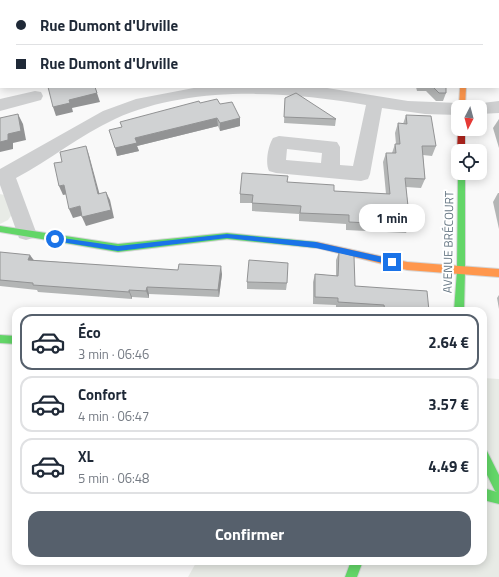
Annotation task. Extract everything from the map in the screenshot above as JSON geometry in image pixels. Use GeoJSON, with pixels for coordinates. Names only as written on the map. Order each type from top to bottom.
{"type":"FeatureCollection","features":[{"type":"Feature","properties":{"kind":"street"},"geometry":{"type":"LineString","coordinates":[[462,100],[463,88]]}},
{"type":"Feature","properties":{"kind":"street"},"geometry":{"type":"LineString","coordinates":[[26,232],[3,176],[95,121],[134,105],[171,96],[227,90],[277,89],[325,93],[374,102],[438,110],[451,110]]}},
{"type":"Feature","properties":{"kind":"street"},"geometry":{"type":"LineString","coordinates":[[0,106],[35,96]]}},
{"type":"Feature","properties":{"kind":"street"},"geometry":{"type":"LineString","coordinates":[[330,171],[360,174],[374,102]]}},
{"type":"Feature","properties":{"kind":"street"},"geometry":{"type":"LineString","coordinates":[[487,108],[499,107]]}},
{"type":"Feature","properties":{"kind":"street","name":"AVENUE BRÉCOURT"},"geometry":{"type":"LineString","coordinates":[[459,307],[461,271],[461,180]]}},
{"type":"Feature","properties":{"kind":"street"},"geometry":{"type":"LineString","coordinates":[[0,229],[118,248],[227,236],[316,245],[407,266],[499,273]]}},
{"type":"Feature","properties":{"kind":"street"},"geometry":{"type":"LineString","coordinates":[[0,339],[12,340]]}},
{"type":"Feature","properties":{"kind":"street"},"geometry":{"type":"LineString","coordinates":[[487,463],[499,487]]}},
{"type":"Feature","properties":{"kind":"street"},"geometry":{"type":"LineString","coordinates":[[487,495],[499,498]]}},
{"type":"Feature","properties":{"kind":"street"},"geometry":{"type":"LineString","coordinates":[[351,577],[356,565]]}},
{"type":"Feature","properties":{"kind":"shaded area"},"geometry":{"type":"Polygon","coordinates":[[[0,194],[4,195],[13,213],[8,220],[0,224],[0,194]]]}},
{"type":"Feature","properties":{"kind":"shaded area"},"geometry":{"type":"Polygon","coordinates":[[[487,378],[499,379],[499,577],[188,577],[195,565],[487,565],[487,378]]]}},
{"type":"Feature","properties":{"kind":"building"},"geometry":{"type":"Polygon","coordinates":[[[48,88],[95,88],[97,93],[69,100],[70,103],[53,107],[48,88]]]}},
{"type":"Feature","properties":{"kind":"building"},"geometry":{"type":"Polygon","coordinates":[[[434,88],[446,88],[446,93],[439,93],[434,88]]]}},
{"type":"Feature","properties":{"kind":"building"},"geometry":{"type":"Polygon","coordinates":[[[296,93],[336,119],[284,117],[285,98],[296,93]]]}},
{"type":"Feature","properties":{"kind":"building"},"geometry":{"type":"Polygon","coordinates":[[[217,99],[220,104],[232,102],[240,118],[220,123],[217,118],[135,138],[137,143],[115,148],[109,130],[122,127],[120,122],[199,101],[200,103],[217,99]]]}},
{"type":"Feature","properties":{"kind":"building"},"geometry":{"type":"Polygon","coordinates":[[[18,114],[21,131],[8,134],[8,140],[0,142],[0,118],[18,114]]]}},
{"type":"Feature","properties":{"kind":"building"},"geometry":{"type":"Polygon","coordinates":[[[406,115],[431,116],[436,146],[422,146],[425,179],[405,178],[410,225],[349,222],[349,215],[300,213],[301,206],[252,203],[253,195],[240,194],[242,173],[288,176],[287,182],[334,185],[334,191],[390,194],[386,153],[396,153],[395,144],[400,144],[398,123],[407,124],[406,115]]]}},
{"type":"Feature","properties":{"kind":"building"},"geometry":{"type":"Polygon","coordinates":[[[86,146],[98,194],[106,192],[111,210],[82,217],[80,206],[69,209],[64,185],[59,186],[54,163],[62,162],[60,152],[86,146]]]}},
{"type":"Feature","properties":{"kind":"building"},"geometry":{"type":"Polygon","coordinates":[[[0,252],[30,255],[28,260],[178,270],[179,264],[221,266],[218,290],[147,287],[146,291],[129,290],[129,292],[33,285],[33,283],[0,280],[0,252]]]}},
{"type":"Feature","properties":{"kind":"building"},"geometry":{"type":"Polygon","coordinates":[[[339,252],[354,256],[355,286],[427,291],[429,307],[384,307],[384,305],[338,302],[338,298],[315,297],[315,274],[338,276],[339,252]]]}},
{"type":"Feature","properties":{"kind":"building"},"geometry":{"type":"Polygon","coordinates":[[[249,260],[288,263],[287,283],[247,282],[249,260]]]}},
{"type":"Feature","properties":{"kind":"traffic: fast"},"geometry":{"type":"LineString","coordinates":[[459,307],[461,271],[461,180]]}},
{"type":"Feature","properties":{"kind":"traffic: fast"},"geometry":{"type":"LineString","coordinates":[[0,229],[118,248],[227,236],[317,245]]}},
{"type":"Feature","properties":{"kind":"traffic: fast"},"geometry":{"type":"LineString","coordinates":[[0,339],[12,340]]}},
{"type":"Feature","properties":{"kind":"traffic: fast"},"geometry":{"type":"LineString","coordinates":[[487,463],[499,487]]}},
{"type":"Feature","properties":{"kind":"traffic: fast"},"geometry":{"type":"LineString","coordinates":[[487,495],[499,498]]}},
{"type":"Feature","properties":{"kind":"traffic: fast"},"geometry":{"type":"LineString","coordinates":[[351,577],[356,565]]}},
{"type":"Feature","properties":{"kind":"traffic: slow"},"geometry":{"type":"LineString","coordinates":[[462,100],[463,88]]}},
{"type":"Feature","properties":{"kind":"traffic: slow"},"geometry":{"type":"LineString","coordinates":[[317,245],[407,266],[499,273]]}},
{"type":"Feature","properties":{"kind":"traffic: jam"},"geometry":{"type":"LineString","coordinates":[[461,136],[461,144]]}},
{"type":"Feature","properties":{"kind":"route"},"geometry":{"type":"LineString","coordinates":[[55,239],[118,248],[227,236],[316,245],[392,262]]}}]}
